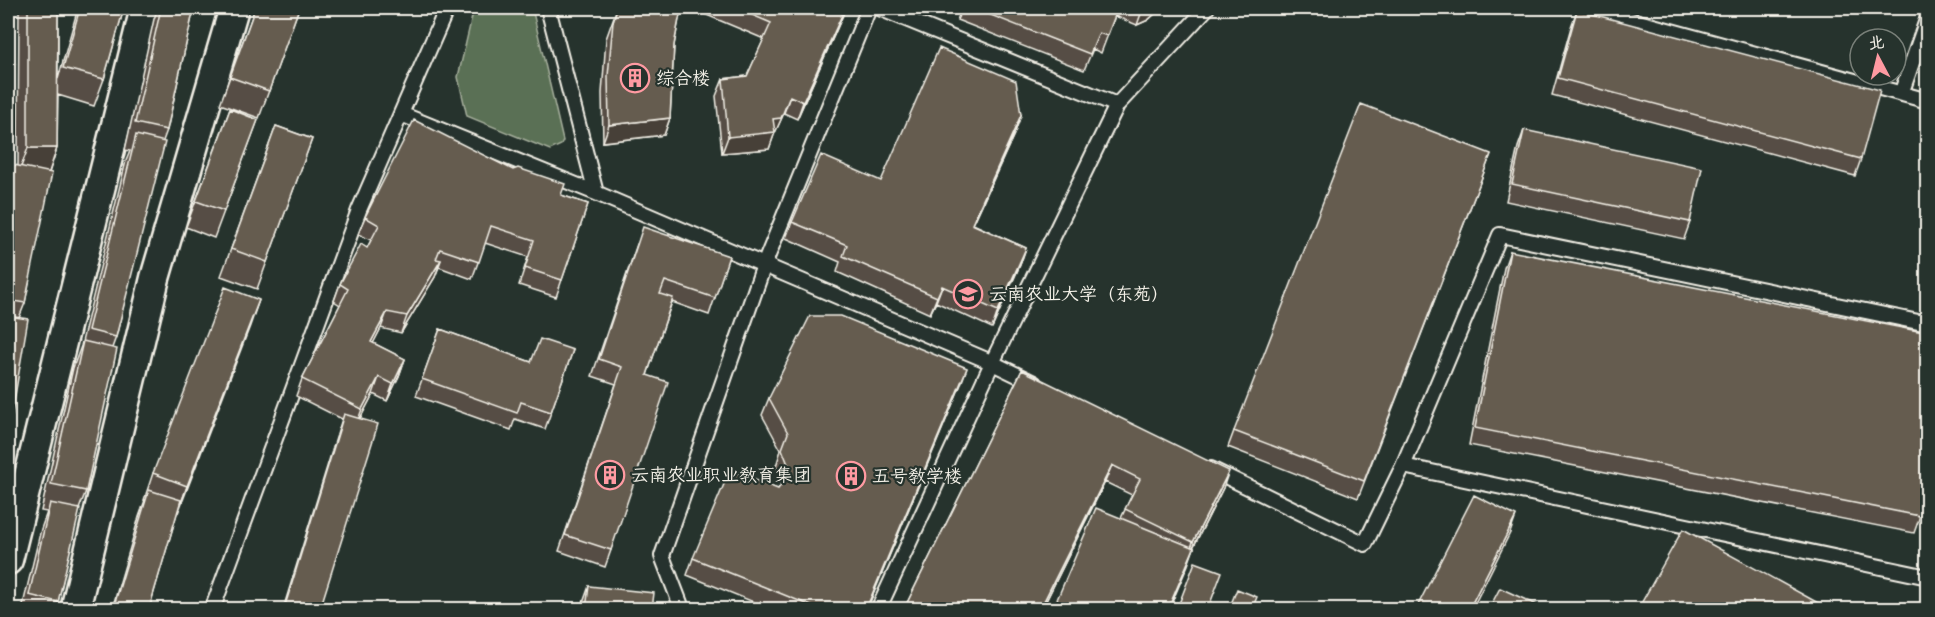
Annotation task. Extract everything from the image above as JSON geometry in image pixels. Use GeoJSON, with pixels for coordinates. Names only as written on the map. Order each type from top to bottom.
{"type":"FeatureCollection","features":[{"type":"Feature","properties":{"kind":"street"},"geometry":{"type":"LineString","coordinates":[[8,560],[30,517],[145,8]]}},
{"type":"Feature","properties":{"kind":"street"},"geometry":{"type":"LineString","coordinates":[[75,609],[83,530],[234,8]]}},
{"type":"Feature","properties":{"kind":"lane"},"geometry":{"type":"LineString","coordinates":[[212,609],[359,210],[447,8]]}},
{"type":"Feature","properties":{"kind":"lane"},"geometry":{"type":"LineString","coordinates":[[548,8],[596,193]]}},
{"type":"Feature","properties":{"kind":"lane"},"geometry":{"type":"LineString","coordinates":[[679,609],[680,603],[662,556],[764,265],[870,8]]}},
{"type":"Feature","properties":{"kind":"lane"},"geometry":{"type":"LineString","coordinates":[[879,8],[1117,105]]}},
{"type":"Feature","properties":{"kind":"lane"},"geometry":{"type":"LineString","coordinates":[[878,609],[992,363],[1117,105],[1207,8]]}},
{"type":"Feature","properties":{"kind":"lane"},"geometry":{"type":"LineString","coordinates":[[1587,8],[1928,101]]}},
{"type":"Feature","properties":{"kind":"lane"},"geometry":{"type":"LineString","coordinates":[[1901,94],[1928,17]]}},
{"type":"Feature","properties":{"kind":"lane"},"geometry":{"type":"LineString","coordinates":[[401,114],[596,193],[992,363],[1046,389]]}},
{"type":"Feature","properties":{"kind":"lane"},"geometry":{"type":"LineString","coordinates":[[1195,461],[1365,544],[1403,466],[1500,235],[1928,324]]}},
{"type":"Feature","properties":{"kind":"lane"},"geometry":{"type":"LineString","coordinates":[[1403,466],[1928,577]]}},
{"type":"Feature","properties":{"kind":"green space"},"geometry":{"type":"Polygon","coordinates":[[[474,8],[532,8],[563,141],[561,145],[550,150],[467,116],[458,77],[474,8]]]}},
{"type":"Feature","properties":{"kind":"building"},"geometry":{"type":"Polygon","coordinates":[[[28,8],[58,8],[57,148],[28,148],[28,8]]]}},
{"type":"Feature","properties":{"kind":"building"},"geometry":{"type":"Polygon","coordinates":[[[80,8],[124,8],[104,79],[63,68],[80,8]]]}},
{"type":"Feature","properties":{"kind":"building"},"geometry":{"type":"Polygon","coordinates":[[[161,8],[194,8],[167,130],[135,123],[161,8]]]}},
{"type":"Feature","properties":{"kind":"building"},"geometry":{"type":"Polygon","coordinates":[[[255,8],[299,8],[269,91],[230,77],[255,8]]]}},
{"type":"Feature","properties":{"kind":"building","name":"综合楼"},"geometry":{"type":"Polygon","coordinates":[[[617,8],[682,8],[674,45],[670,118],[609,125],[608,76],[613,22],[617,8]]]}},
{"type":"Feature","properties":{"kind":"building"},"geometry":{"type":"Polygon","coordinates":[[[736,8],[845,8],[803,102],[790,96],[781,118],[773,119],[775,132],[728,137],[723,79],[747,76],[771,23],[736,8]]]}},
{"type":"Feature","properties":{"kind":"building"},"geometry":{"type":"Polygon","coordinates":[[[973,8],[1118,8],[1107,36],[1099,33],[1090,54],[973,8]]]}},
{"type":"Feature","properties":{"kind":"building"},"geometry":{"type":"Polygon","coordinates":[[[1577,10],[1848,82],[1848,87],[1869,87],[1880,90],[1861,159],[1558,78],[1577,10]]]}},
{"type":"Feature","properties":{"kind":"building"},"geometry":{"type":"Polygon","coordinates":[[[939,48],[1016,81],[1021,115],[972,224],[1026,248],[998,311],[942,286],[937,297],[843,256],[847,245],[792,222],[821,155],[881,181],[939,48]]]}},
{"type":"Feature","properties":{"kind":"building"},"geometry":{"type":"Polygon","coordinates":[[[1361,104],[1491,154],[1364,481],[1234,431],[1361,104]]]}},
{"type":"Feature","properties":{"kind":"building"},"geometry":{"type":"Polygon","coordinates":[[[230,109],[258,120],[224,211],[196,201],[230,109]]]}},
{"type":"Feature","properties":{"kind":"building"},"geometry":{"type":"Polygon","coordinates":[[[414,120],[513,170],[518,168],[565,184],[561,195],[588,204],[562,280],[525,268],[534,240],[491,226],[479,262],[440,249],[436,259],[441,260],[407,316],[387,312],[371,342],[405,359],[393,384],[379,377],[362,409],[302,379],[348,289],[340,284],[361,244],[367,248],[379,225],[365,217],[414,120]]]}},
{"type":"Feature","properties":{"kind":"building"},"geometry":{"type":"Polygon","coordinates":[[[276,126],[312,139],[267,262],[231,249],[276,126]]]}},
{"type":"Feature","properties":{"kind":"building"},"geometry":{"type":"Polygon","coordinates":[[[1524,130],[1702,168],[1690,222],[1512,184],[1524,130]]]}},
{"type":"Feature","properties":{"kind":"building"},"geometry":{"type":"Polygon","coordinates":[[[136,135],[165,142],[116,337],[88,330],[136,135]]]}},
{"type":"Feature","properties":{"kind":"building"},"geometry":{"type":"Polygon","coordinates":[[[14,165],[52,173],[25,303],[8,300],[8,195],[14,165]]]}},
{"type":"Feature","properties":{"kind":"building","name":"云南农业职业教育集团"},"geometry":{"type":"Polygon","coordinates":[[[643,227],[729,256],[715,298],[665,281],[660,294],[673,298],[647,375],[668,382],[611,550],[565,535],[622,367],[599,359],[643,227]]]}},
{"type":"Feature","properties":{"kind":"building"},"geometry":{"type":"Polygon","coordinates":[[[1510,251],[1928,333],[1928,480],[1920,516],[1475,428],[1510,251]]]}},
{"type":"Feature","properties":{"kind":"building"},"geometry":{"type":"Polygon","coordinates":[[[225,287],[259,300],[187,486],[153,473],[225,287]]]}},
{"type":"Feature","properties":{"kind":"building"},"geometry":{"type":"Polygon","coordinates":[[[8,316],[28,319],[8,437],[8,316]]]}},
{"type":"Feature","properties":{"kind":"building","name":"五号教学楼"},"geometry":{"type":"Polygon","coordinates":[[[810,316],[841,316],[967,368],[866,609],[819,609],[693,558],[730,470],[778,489],[791,472],[782,449],[788,433],[769,398],[810,316]]]}},
{"type":"Feature","properties":{"kind":"building"},"geometry":{"type":"Polygon","coordinates":[[[440,329],[531,362],[540,339],[573,350],[551,412],[521,402],[517,413],[422,379],[440,329]]]}},
{"type":"Feature","properties":{"kind":"building"},"geometry":{"type":"Polygon","coordinates":[[[83,341],[117,349],[86,491],[51,484],[83,341]]]}},
{"type":"Feature","properties":{"kind":"building"},"geometry":{"type":"Polygon","coordinates":[[[1022,370],[1229,471],[1193,542],[1125,509],[1140,479],[1112,465],[1040,609],[904,609],[1022,370]]]}},
{"type":"Feature","properties":{"kind":"building"},"geometry":{"type":"Polygon","coordinates":[[[344,414],[378,424],[320,609],[284,609],[344,414]]]}},
{"type":"Feature","properties":{"kind":"building"},"geometry":{"type":"Polygon","coordinates":[[[149,490],[181,500],[149,609],[113,609],[149,490]]]}},
{"type":"Feature","properties":{"kind":"building"},"geometry":{"type":"Polygon","coordinates":[[[1474,495],[1516,516],[1469,609],[1416,609],[1474,495]]]}},
{"type":"Feature","properties":{"kind":"building"},"geometry":{"type":"Polygon","coordinates":[[[50,503],[80,509],[58,602],[29,595],[50,503]]]}},
{"type":"Feature","properties":{"kind":"building"},"geometry":{"type":"Polygon","coordinates":[[[1096,508],[1194,548],[1168,609],[1053,609],[1096,508]]]}},
{"type":"Feature","properties":{"kind":"building"},"geometry":{"type":"Polygon","coordinates":[[[1683,529],[1829,609],[1638,609],[1683,529]]]}},
{"type":"Feature","properties":{"kind":"building"},"geometry":{"type":"Polygon","coordinates":[[[1195,562],[1222,572],[1208,609],[1177,609],[1195,562]]]}},
{"type":"Feature","properties":{"kind":"building"},"geometry":{"type":"Polygon","coordinates":[[[589,586],[654,593],[652,609],[586,609],[589,586]]]}},
{"type":"Feature","properties":{"kind":"building"},"geometry":{"type":"Polygon","coordinates":[[[1500,588],[1546,609],[1489,609],[1500,588]]]}},
{"type":"Feature","properties":{"kind":"building"},"geometry":{"type":"Polygon","coordinates":[[[1237,589],[1257,597],[1252,609],[1229,609],[1237,589]]]}},
{"type":"Feature","properties":{"kind":"place","name":"综合楼"},"geometry":{"type":"Point","coordinates":[635,78]}},
{"type":"Feature","properties":{"kind":"place","name":"云南农业大学（东苑）"},"geometry":{"type":"Point","coordinates":[968,294]}},
{"type":"Feature","properties":{"kind":"place","name":"云南农业职业教育集团"},"geometry":{"type":"Point","coordinates":[610,475]}},
{"type":"Feature","properties":{"kind":"place","name":"五号教学楼"},"geometry":{"type":"Point","coordinates":[851,476]}}]}
